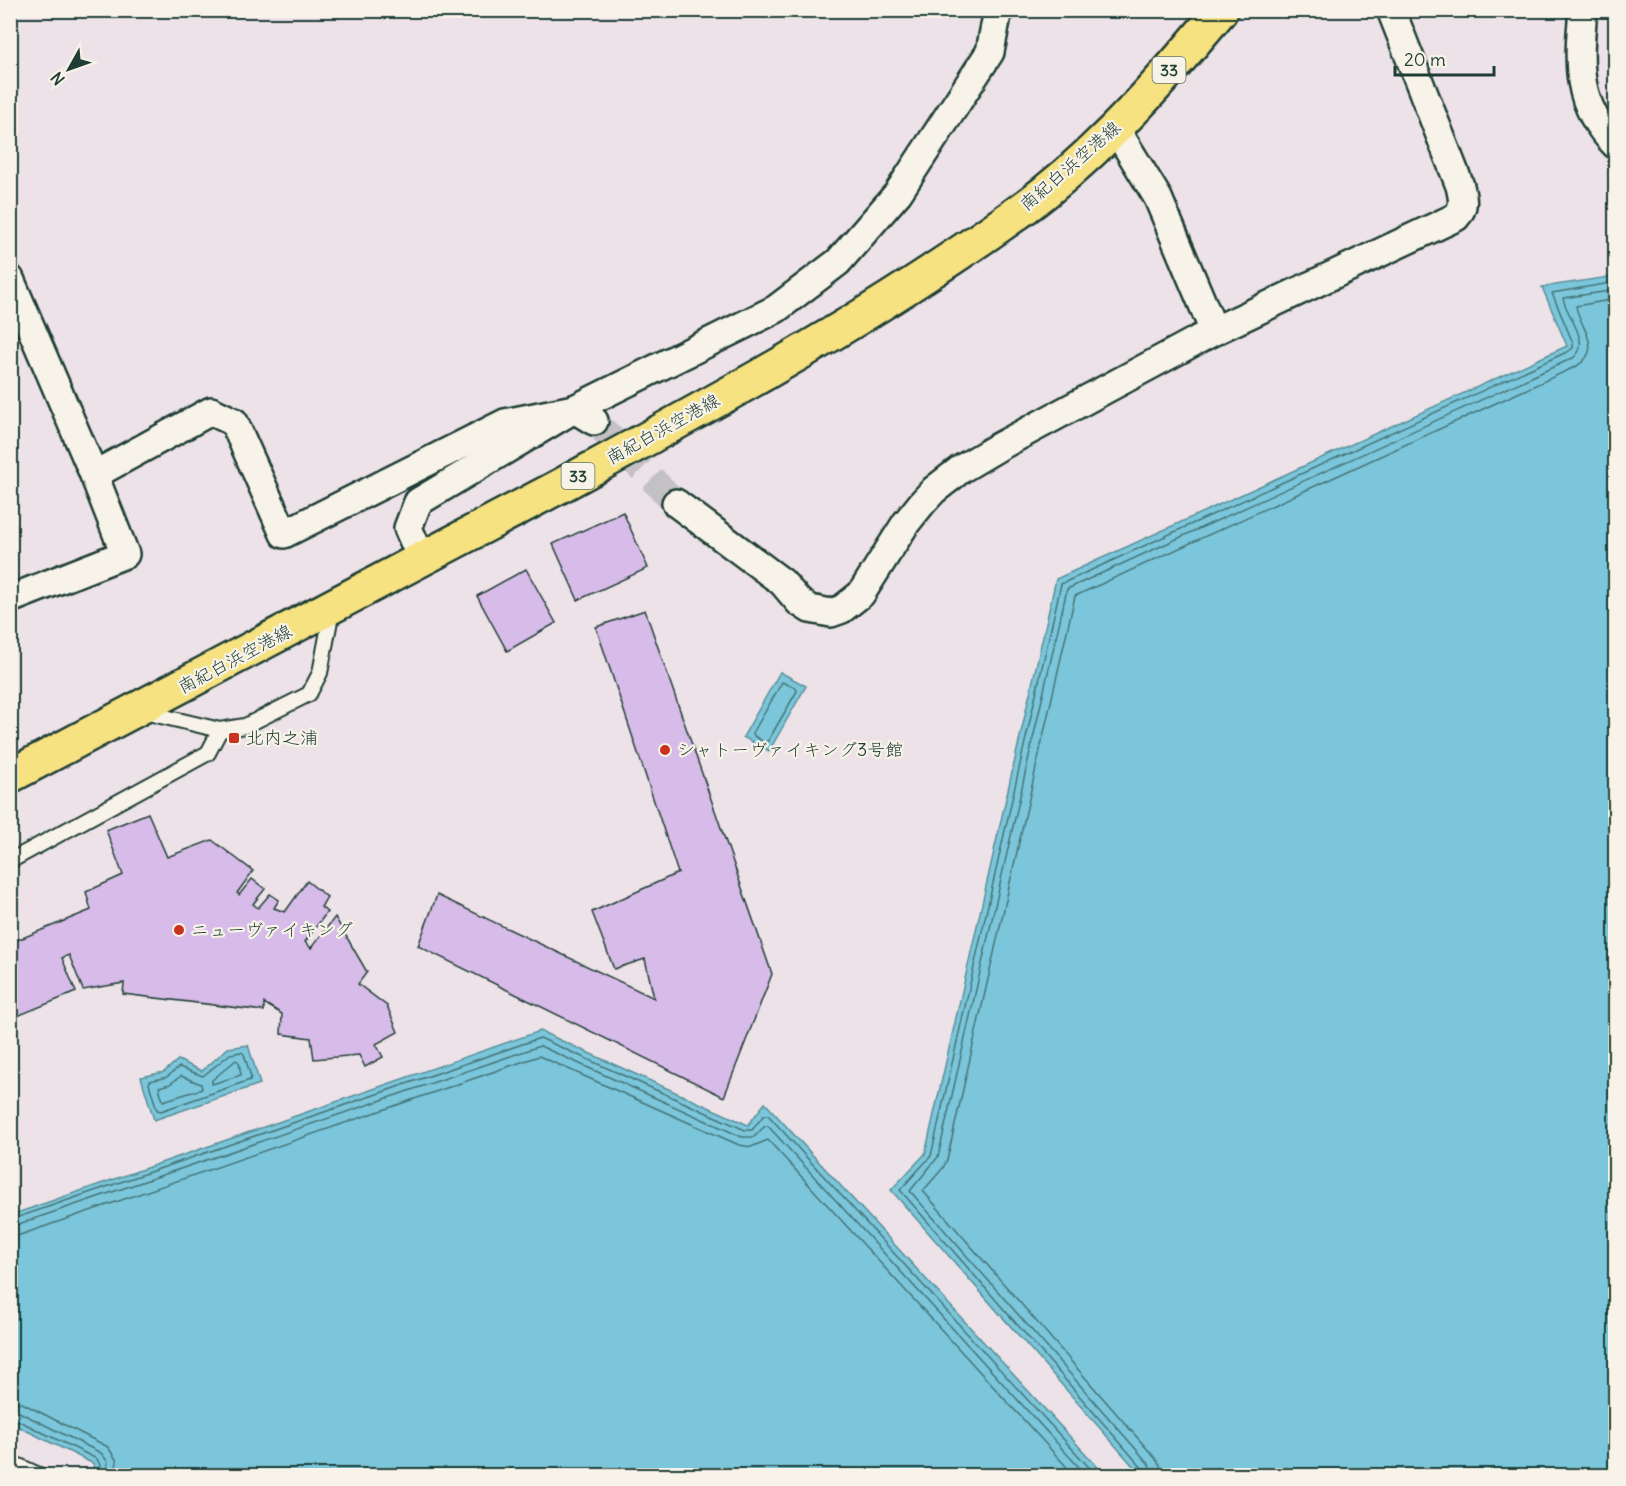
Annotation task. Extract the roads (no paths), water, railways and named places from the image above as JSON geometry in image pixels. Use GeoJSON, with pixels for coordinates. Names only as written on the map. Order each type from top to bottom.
{"type":"FeatureCollection","features":[{"type":"Feature","properties":{"kind":"main road","name":"南紀白浜空港線"},"geometry":{"type":"LineString","coordinates":[[10,776],[422,560],[766,373],[892,297],[1044,193],[1116,129],[1221,10]]}},
{"type":"Feature","properties":{"kind":"street"},"geometry":{"type":"LineString","coordinates":[[422,560],[408,528],[418,502],[584,415],[776,309],[838,262],[898,192],[990,52],[998,10]]}},
{"type":"Feature","properties":{"kind":"street"},"geometry":{"type":"LineString","coordinates":[[676,503],[782,582],[804,606],[819,612],[831,613],[842,609],[861,594],[906,523],[922,503],[934,490],[961,469],[1214,331],[1456,217],[1462,208],[1463,199],[1460,186],[1391,10]]}},
{"type":"Feature","properties":{"kind":"street"},"geometry":{"type":"LineString","coordinates":[[1583,10],[1580,51],[1582,89],[1599,128],[1616,145]]}},
{"type":"Feature","properties":{"kind":"street"},"geometry":{"type":"LineString","coordinates":[[1116,129],[1158,198],[1214,331]]}},
{"type":"Feature","properties":{"kind":"street"},"geometry":{"type":"LineString","coordinates":[[10,279],[94,475],[125,554],[10,598]]}},
{"type":"Feature","properties":{"kind":"street"},"geometry":{"type":"LineString","coordinates":[[94,475],[211,411],[234,422],[284,534],[505,423],[584,415]]}},
{"type":"Feature","properties":{"kind":"lane"},"geometry":{"type":"LineString","coordinates":[[136,710],[220,730],[245,726],[309,694],[320,673],[332,608]]}},
{"type":"Feature","properties":{"kind":"lane"},"geometry":{"type":"LineString","coordinates":[[10,861],[208,753],[220,730]]}},
{"type":"Feature","properties":{"kind":"lane"},"geometry":{"type":"LineString","coordinates":[[10,1462],[41,1476]]}},
{"type":"Feature","properties":{"kind":"water"},"geometry":{"type":"Polygon","coordinates":[[[1615,276],[1615,1475],[1141,1475],[891,1190],[925,1154],[1056,579],[1567,346],[1542,287],[1615,276]]]}},
{"type":"Feature","properties":{"kind":"water"},"geometry":{"type":"Polygon","coordinates":[[[780,672],[806,686],[769,751],[743,737],[780,672]]]}},
{"type":"Feature","properties":{"kind":"water"},"geometry":{"type":"Polygon","coordinates":[[[540,1031],[748,1125],[765,1103],[1105,1475],[91,1476],[94,1464],[11,1423],[11,1215],[540,1031]]]}},
{"type":"Feature","properties":{"kind":"water"},"geometry":{"type":"Polygon","coordinates":[[[248,1045],[260,1084],[154,1120],[141,1077],[164,1072],[178,1060],[202,1071],[228,1048],[248,1045]]]}},
{"type":"Feature","properties":{"kind":"tunnel"},"geometry":{"type":"LineString","coordinates":[[594,421],[676,503]]}},
{"type":"Feature","properties":{"kind":"place","name":"北内之浦"},"geometry":{"type":"Point","coordinates":[234,738]}},
{"type":"Feature","properties":{"kind":"place","name":"シャトーヴァイキング3号館"},"geometry":{"type":"Point","coordinates":[665,750]}},
{"type":"Feature","properties":{"kind":"place","name":"ニューヴァイキング"},"geometry":{"type":"Point","coordinates":[179,930]}}]}
